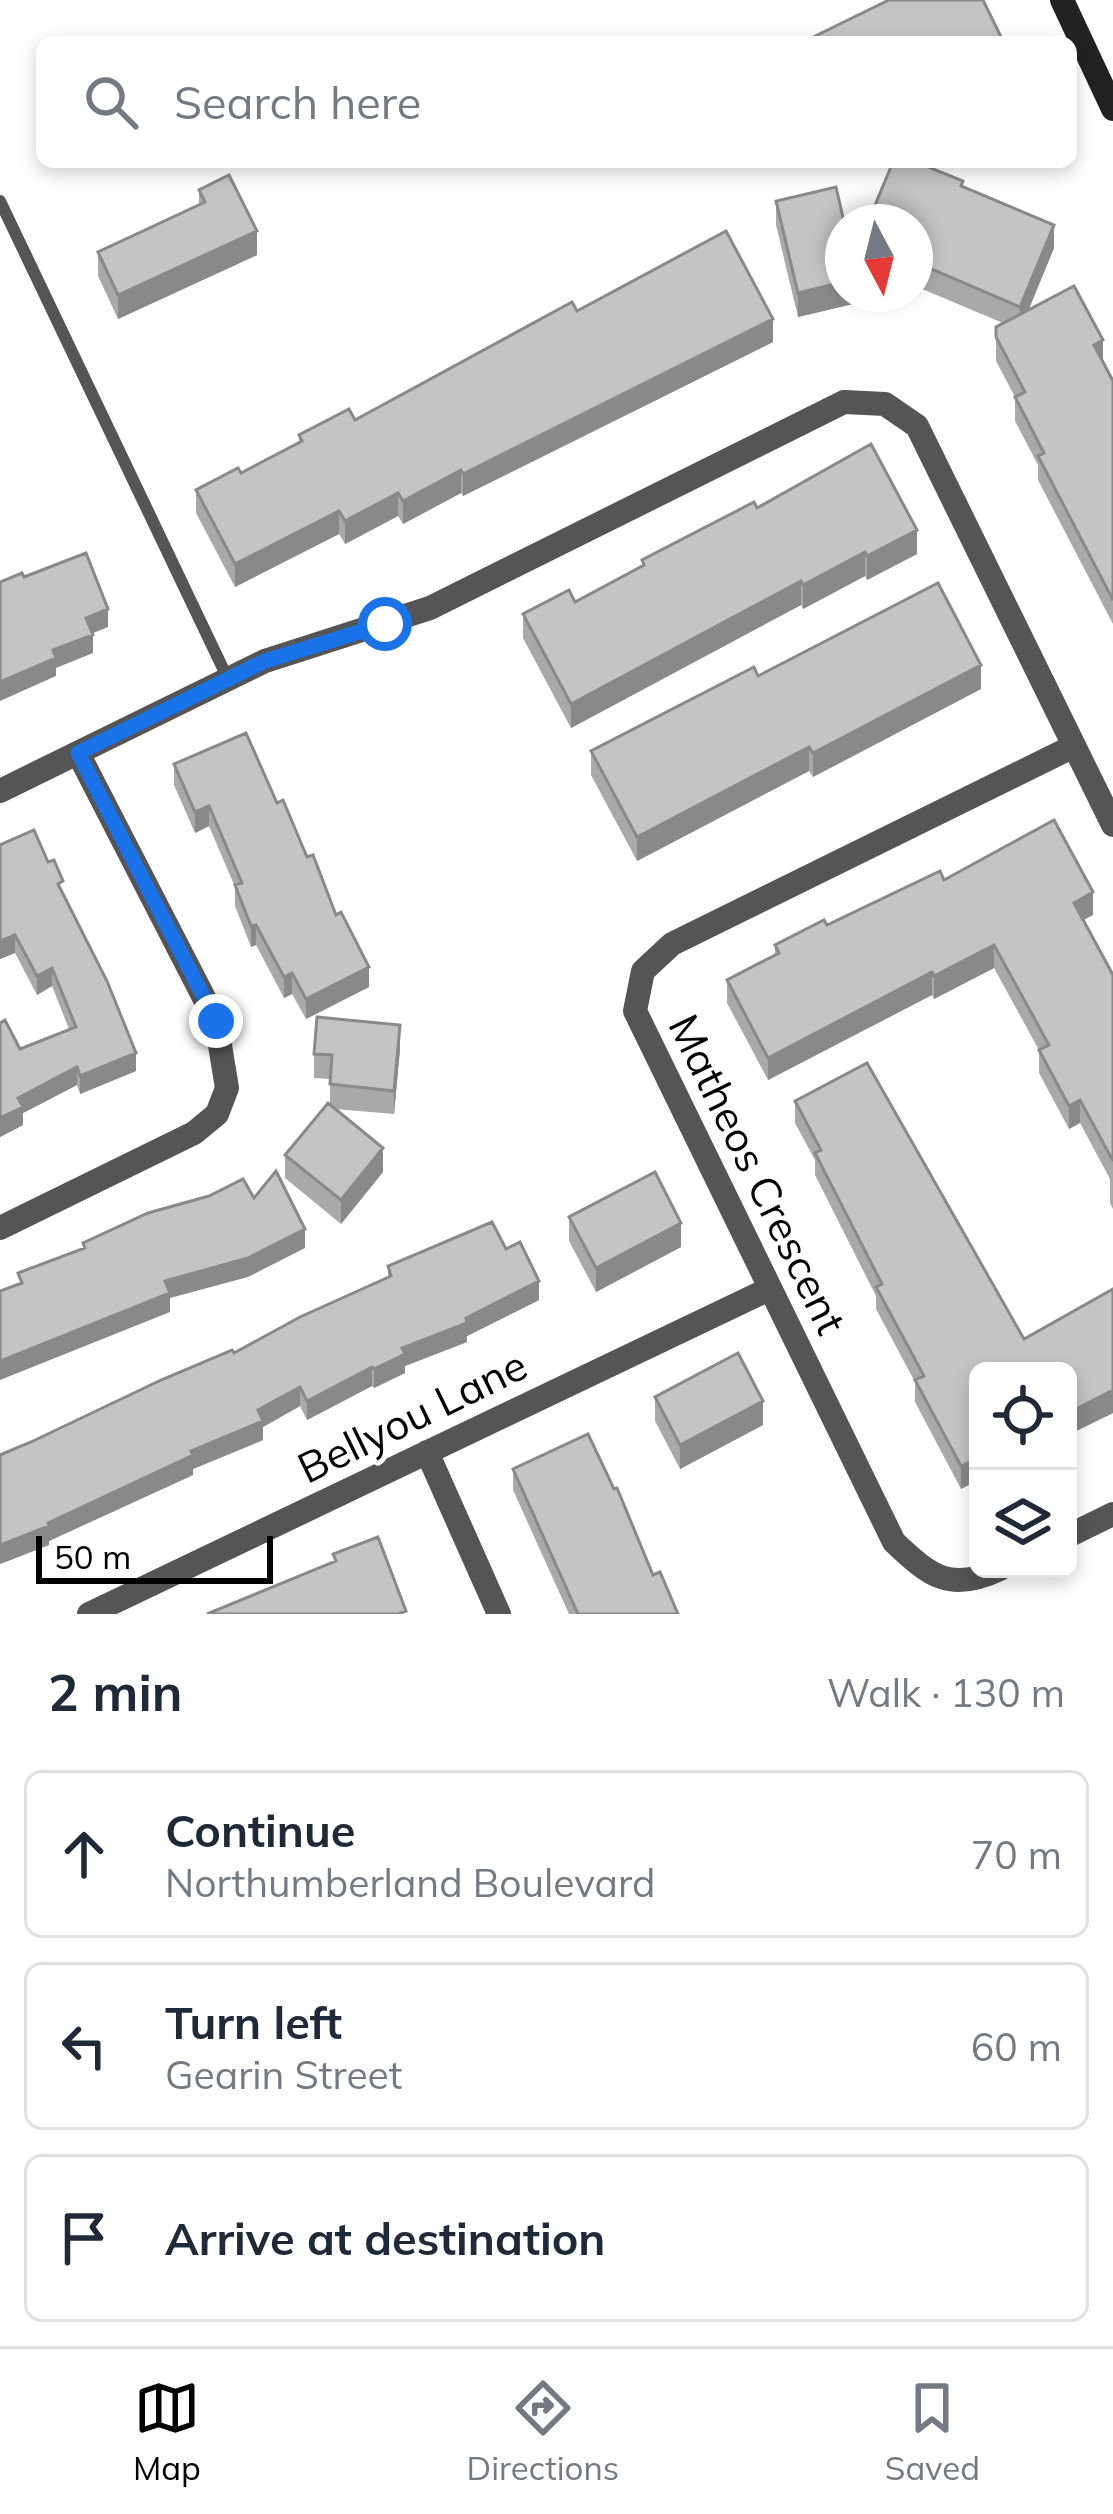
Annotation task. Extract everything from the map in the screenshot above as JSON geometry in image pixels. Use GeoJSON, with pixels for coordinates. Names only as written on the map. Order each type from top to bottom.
{"type":"FeatureCollection","features":[{"type":"Feature","properties":{"kind":"street"},"geometry":{"type":"LineString","coordinates":[[1062,0],[1113,109]]}},
{"type":"Feature","properties":{"kind":"street"},"geometry":{"type":"LineString","coordinates":[[0,791],[304,646],[430,608],[844,402],[885,404],[917,426],[1113,825]]}},
{"type":"Feature","properties":{"kind":"street","name":"Matheos Crescent"},"geometry":{"type":"LineString","coordinates":[[981,1578],[929,1576],[894,1542],[635,1011],[643,971],[672,944],[1074,746]]}},
{"type":"Feature","properties":{"kind":"street"},"geometry":{"type":"LineString","coordinates":[[0,1228],[194,1132],[217,1114],[227,1088],[216,1021],[78,753]]}},
{"type":"Feature","properties":{"kind":"street","name":"Bellyou Lane"},"geometry":{"type":"LineString","coordinates":[[89,1614],[770,1288]]}},
{"type":"Feature","properties":{"kind":"street"},"geometry":{"type":"LineString","coordinates":[[427,1452],[499,1614]]}},
{"type":"Feature","properties":{"kind":"street"},"geometry":{"type":"LineString","coordinates":[[1077,1532],[1113,1514]]}},
{"type":"Feature","properties":{"kind":"lane"},"geometry":{"type":"LineString","coordinates":[[0,201],[228,679]]}},
{"type":"Feature","properties":{"kind":"building"},"geometry":{"type":"Polygon","coordinates":[[[889,0],[983,0],[1001,36],[815,36],[889,0]]]}},
{"type":"Feature","properties":{"kind":"building"},"geometry":{"type":"Polygon","coordinates":[[[890,168],[931,168],[963,181],[961,186],[1054,225],[1020,307],[933,270],[933,204],[876,204],[890,168]]]}},
{"type":"Feature","properties":{"kind":"building"},"geometry":{"type":"Polygon","coordinates":[[[229,175],[257,231],[118,295],[98,252],[205,202],[199,190],[229,175]]]}},
{"type":"Feature","properties":{"kind":"building"},"geometry":{"type":"Polygon","coordinates":[[[836,187],[840,204],[825,204],[825,286],[798,293],[776,201],[836,187]]]}},
{"type":"Feature","properties":{"kind":"building"},"geometry":{"type":"Polygon","coordinates":[[[726,231],[773,319],[463,474],[461,470],[403,501],[398,493],[345,521],[339,511],[235,564],[196,490],[302,441],[299,435],[349,409],[355,420],[572,302],[577,311],[726,231]]]}},
{"type":"Feature","properties":{"kind":"building"},"geometry":{"type":"Polygon","coordinates":[[[1074,286],[1103,340],[1094,345],[1113,381],[1113,600],[1038,456],[1044,453],[1015,397],[1025,392],[996,337],[996,327],[1074,286]]]}},
{"type":"Feature","properties":{"kind":"building"},"geometry":{"type":"Polygon","coordinates":[[[871,444],[917,530],[803,585],[801,581],[571,704],[523,614],[569,590],[575,602],[644,565],[642,560],[754,502],[757,508],[871,444]]]}},
{"type":"Feature","properties":{"kind":"building"},"geometry":{"type":"Polygon","coordinates":[[[86,553],[108,609],[86,618],[93,635],[53,650],[56,658],[0,682],[0,582],[86,553]]]}},
{"type":"Feature","properties":{"kind":"building"},"geometry":{"type":"Polygon","coordinates":[[[938,583],[981,665],[637,837],[591,751],[754,667],[758,676],[938,583]]]}},
{"type":"Feature","properties":{"kind":"building"},"geometry":{"type":"Polygon","coordinates":[[[246,733],[277,803],[283,800],[307,857],[313,855],[336,915],[341,912],[369,967],[306,999],[292,973],[284,977],[256,925],[251,926],[235,885],[242,883],[209,806],[195,812],[174,764],[246,733]]]}},
{"type":"Feature","properties":{"kind":"building"},"geometry":{"type":"Polygon","coordinates":[[[1054,820],[1093,892],[1074,903],[1113,975],[1113,1161],[1080,1100],[1069,1106],[1039,1050],[1049,1045],[994,945],[768,1058],[727,980],[779,953],[775,945],[824,920],[827,925],[940,871],[944,880],[1054,820]]]}},
{"type":"Feature","properties":{"kind":"building"},"geometry":{"type":"Polygon","coordinates":[[[34,830],[48,862],[54,860],[63,881],[58,884],[107,981],[136,1053],[80,1076],[77,1067],[18,1098],[23,1107],[0,1118],[0,1023],[5,1020],[20,1049],[76,1027],[52,968],[37,976],[15,935],[0,941],[0,845],[34,830]]]}},
{"type":"Feature","properties":{"kind":"building"},"geometry":{"type":"Polygon","coordinates":[[[317,1017],[400,1025],[394,1091],[330,1084],[332,1055],[314,1054],[317,1017]]]}},
{"type":"Feature","properties":{"kind":"building"},"geometry":{"type":"Polygon","coordinates":[[[867,1063],[1024,1339],[1113,1289],[1113,1390],[1077,1408],[1077,1362],[969,1362],[969,1462],[961,1466],[915,1380],[924,1376],[876,1287],[882,1284],[815,1153],[821,1150],[795,1101],[867,1063]]]}},
{"type":"Feature","properties":{"kind":"building"},"geometry":{"type":"Polygon","coordinates":[[[328,1103],[383,1148],[341,1200],[285,1155],[328,1103]]]}},
{"type":"Feature","properties":{"kind":"building"},"geometry":{"type":"Polygon","coordinates":[[[276,1171],[305,1229],[248,1258],[165,1281],[170,1293],[0,1361],[0,1291],[22,1283],[18,1273],[85,1248],[83,1243],[148,1213],[209,1196],[243,1179],[254,1198],[276,1171]]]}},
{"type":"Feature","properties":{"kind":"building"},"geometry":{"type":"Polygon","coordinates":[[[655,1172],[681,1223],[596,1268],[569,1217],[655,1172]]]}},
{"type":"Feature","properties":{"kind":"building"},"geometry":{"type":"Polygon","coordinates":[[[492,1222],[506,1249],[520,1242],[539,1281],[466,1318],[467,1323],[402,1348],[405,1354],[307,1401],[300,1387],[258,1410],[263,1421],[191,1451],[193,1455],[49,1526],[0,1545],[0,1455],[161,1380],[234,1353],[391,1276],[388,1266],[492,1222]]]}},
{"type":"Feature","properties":{"kind":"building"},"geometry":{"type":"Polygon","coordinates":[[[738,1353],[763,1401],[680,1445],[655,1397],[738,1353]]]}},
{"type":"Feature","properties":{"kind":"building"},"geometry":{"type":"Polygon","coordinates":[[[588,1434],[617,1488],[653,1575],[660,1572],[678,1614],[578,1614],[513,1469],[588,1434]]]}},
{"type":"Feature","properties":{"kind":"building"},"geometry":{"type":"Polygon","coordinates":[[[378,1537],[406,1611],[207,1614],[336,1561],[333,1554],[378,1537]]]}},
{"type":"Feature","properties":{"kind":"route"},"geometry":{"type":"LineString","coordinates":[[216,1021],[78,753],[265,661],[385,624]]}}]}
